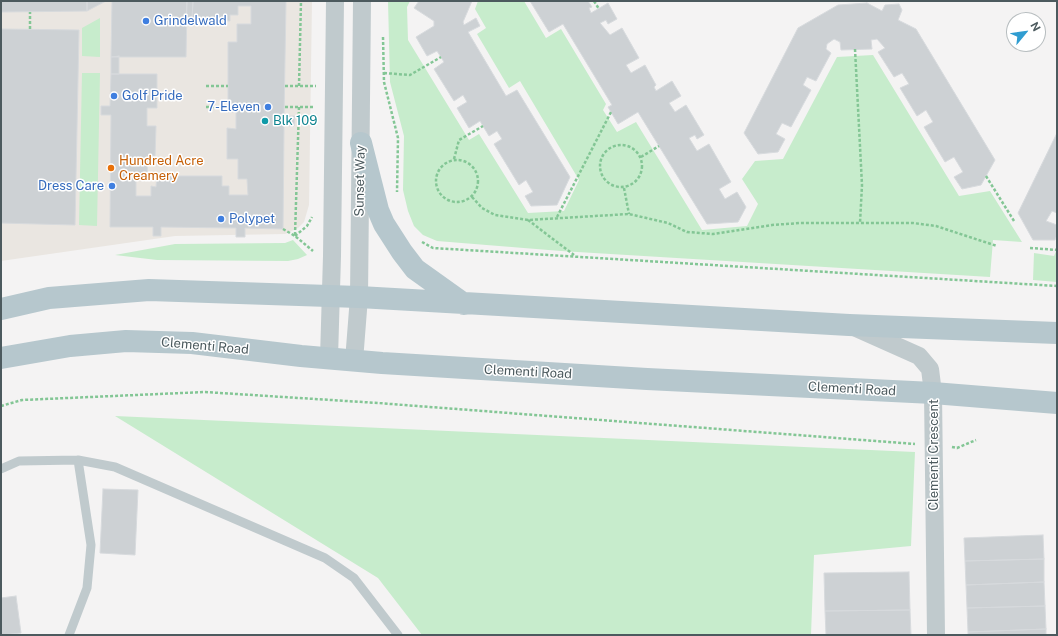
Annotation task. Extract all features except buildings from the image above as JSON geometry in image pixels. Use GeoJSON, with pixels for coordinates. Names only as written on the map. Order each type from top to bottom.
{"type":"FeatureCollection","features":[{"type":"Feature","properties":{"kind":"main road"},"geometry":{"type":"LineString","coordinates":[[361,144],[378,210],[384,224],[402,252],[414,269],[465,304]]}},
{"type":"Feature","properties":{"kind":"main road"},"geometry":{"type":"LineString","coordinates":[[1,309],[49,298],[150,290],[359,297],[465,304],[736,317],[849,325],[1057,333]]}},
{"type":"Feature","properties":{"kind":"main road","name":"Clementi Road"},"geometry":{"type":"LineString","coordinates":[[1,358],[70,346],[126,341],[192,343],[354,361],[639,379],[933,393],[1057,403]]}},
{"type":"Feature","properties":{"kind":"street","name":"Sunset Way"},"geometry":{"type":"LineString","coordinates":[[329,358],[335,1]]}},
{"type":"Feature","properties":{"kind":"street","name":"Sunset Way"},"geometry":{"type":"LineString","coordinates":[[354,361],[359,297],[362,1]]}},
{"type":"Feature","properties":{"kind":"street","name":"Clementi Crescent"},"geometry":{"type":"LineString","coordinates":[[849,325],[918,356],[930,369],[933,393],[936,635]]}},
{"type":"Feature","properties":{"kind":"lane"},"geometry":{"type":"LineString","coordinates":[[1,469],[19,461],[78,460],[115,467],[325,558],[354,578],[398,635]]}},
{"type":"Feature","properties":{"kind":"lane"},"geometry":{"type":"LineString","coordinates":[[69,635],[87,588],[91,545],[78,460]]}},
{"type":"Feature","properties":{"kind":"path"},"geometry":{"type":"LineString","coordinates":[[299,86],[301,1]]}},
{"type":"Feature","properties":{"kind":"path"},"geometry":{"type":"LineString","coordinates":[[594,1],[598,8]]}},
{"type":"Feature","properties":{"kind":"path"},"geometry":{"type":"LineString","coordinates":[[30,12],[30,29]]}},
{"type":"Feature","properties":{"kind":"path"},"geometry":{"type":"LineString","coordinates":[[383,30],[384,82],[398,138],[397,192],[399,199]]}},
{"type":"Feature","properties":{"kind":"path"},"geometry":{"type":"LineString","coordinates":[[855,50],[862,185],[860,223]]}},
{"type":"Feature","properties":{"kind":"path"},"geometry":{"type":"LineString","coordinates":[[384,74],[410,75],[441,57]]}},
{"type":"Feature","properties":{"kind":"path"},"geometry":{"type":"LineString","coordinates":[[206,86],[228,86]]}},
{"type":"Feature","properties":{"kind":"path"},"geometry":{"type":"LineString","coordinates":[[285,86],[316,86]]}},
{"type":"Feature","properties":{"kind":"path"},"geometry":{"type":"LineString","coordinates":[[295,236],[299,106]]}},
{"type":"Feature","properties":{"kind":"path"},"geometry":{"type":"LineString","coordinates":[[206,107],[228,107]]}},
{"type":"Feature","properties":{"kind":"path"},"geometry":{"type":"LineString","coordinates":[[284,107],[316,107]]}},
{"type":"Feature","properties":{"kind":"path"},"geometry":{"type":"LineString","coordinates":[[557,217],[610,112]]}},
{"type":"Feature","properties":{"kind":"path"},"geometry":{"type":"LineString","coordinates":[[454,159],[459,140],[483,126]]}},
{"type":"Feature","properties":{"kind":"path"},"geometry":{"type":"LineString","coordinates":[[618,144],[631,147],[641,157],[643,170],[636,182],[624,188],[611,186],[601,176],[600,162],[606,150],[618,144]]}},
{"type":"Feature","properties":{"kind":"path"},"geometry":{"type":"LineString","coordinates":[[641,157],[659,146]]}},
{"type":"Feature","properties":{"kind":"path"},"geometry":{"type":"LineString","coordinates":[[454,159],[467,161],[476,171],[478,185],[472,197],[460,203],[447,200],[437,190],[435,177],[442,165],[454,159]]}},
{"type":"Feature","properties":{"kind":"path"},"geometry":{"type":"LineString","coordinates":[[986,176],[1014,221]]}},
{"type":"Feature","properties":{"kind":"path"},"geometry":{"type":"LineString","coordinates":[[624,188],[629,214]]}},
{"type":"Feature","properties":{"kind":"path"},"geometry":{"type":"LineString","coordinates":[[472,197],[482,208],[494,215],[528,220],[557,217],[629,214],[668,223],[687,232],[713,234],[772,225],[913,223],[936,226],[997,246]]}},
{"type":"Feature","properties":{"kind":"path"},"geometry":{"type":"LineString","coordinates":[[528,220],[574,255]]}},
{"type":"Feature","properties":{"kind":"path"},"geometry":{"type":"LineString","coordinates":[[283,229],[295,236],[318,255]]}},
{"type":"Feature","properties":{"kind":"path"},"geometry":{"type":"LineString","coordinates":[[418,240],[433,248],[574,255],[1057,286]]}},
{"type":"Feature","properties":{"kind":"path"},"geometry":{"type":"LineString","coordinates":[[1030,248],[1057,250]]}},
{"type":"Feature","properties":{"kind":"path"},"geometry":{"type":"LineString","coordinates":[[1,406],[22,400],[205,392],[378,403],[957,448],[976,440]]}},
{"type":"Feature","properties":{"kind":"shaded area"},"geometry":{"type":"Polygon","coordinates":[[[1,1],[312,1],[309,205],[304,222],[298,228],[285,234],[175,236],[1,261],[1,1]]]}},
{"type":"Feature","properties":{"kind":"green space"},"geometry":{"type":"Polygon","coordinates":[[[388,1],[410,1],[407,7],[408,40],[469,140],[479,134],[528,213],[564,211],[579,180],[520,81],[509,88],[477,34],[486,28],[475,9],[478,1],[524,1],[546,38],[561,29],[606,104],[603,110],[617,132],[636,122],[702,230],[747,226],[758,204],[742,179],[755,161],[783,159],[837,57],[873,55],[959,196],[990,191],[1022,242],[993,240],[990,277],[561,251],[437,241],[423,235],[414,226],[408,211],[403,190],[404,136],[390,82],[388,1]]]}},
{"type":"Feature","properties":{"kind":"green space"},"geometry":{"type":"Polygon","coordinates":[[[100,18],[100,57],[82,56],[82,28],[100,18]]]}},
{"type":"Feature","properties":{"kind":"green space"},"geometry":{"type":"Polygon","coordinates":[[[82,73],[100,73],[97,226],[79,225],[82,73]]]}},
{"type":"Feature","properties":{"kind":"green space"},"geometry":{"type":"Polygon","coordinates":[[[293,240],[307,255],[288,261],[157,260],[115,255],[175,244],[285,243],[293,240]]]}},
{"type":"Feature","properties":{"kind":"green space"},"geometry":{"type":"Polygon","coordinates":[[[1057,249],[1057,282],[1033,280],[1034,253],[1054,256],[1057,249]]]}},
{"type":"Feature","properties":{"kind":"green space"},"geometry":{"type":"Polygon","coordinates":[[[115,416],[915,452],[911,546],[814,555],[811,635],[422,635],[378,578],[115,416]]]}},
{"type":"Feature","properties":{"kind":"place","name":"Grindelwald"},"geometry":{"type":"Point","coordinates":[146,21]}},
{"type":"Feature","properties":{"kind":"place","name":"Golf Pride"},"geometry":{"type":"Point","coordinates":[114,96]}},
{"type":"Feature","properties":{"kind":"place","name":"7-Eleven"},"geometry":{"type":"Point","coordinates":[268,107]}},
{"type":"Feature","properties":{"kind":"place","name":"Blk 109"},"geometry":{"type":"Point","coordinates":[265,121]}},
{"type":"Feature","properties":{"kind":"place","name":"Hundred Acre Creamery"},"geometry":{"type":"Point","coordinates":[111,168]}},
{"type":"Feature","properties":{"kind":"place","name":"Dress Care"},"geometry":{"type":"Point","coordinates":[112,186]}},
{"type":"Feature","properties":{"kind":"place","name":"Polypet"},"geometry":{"type":"Point","coordinates":[221,219]}}]}
